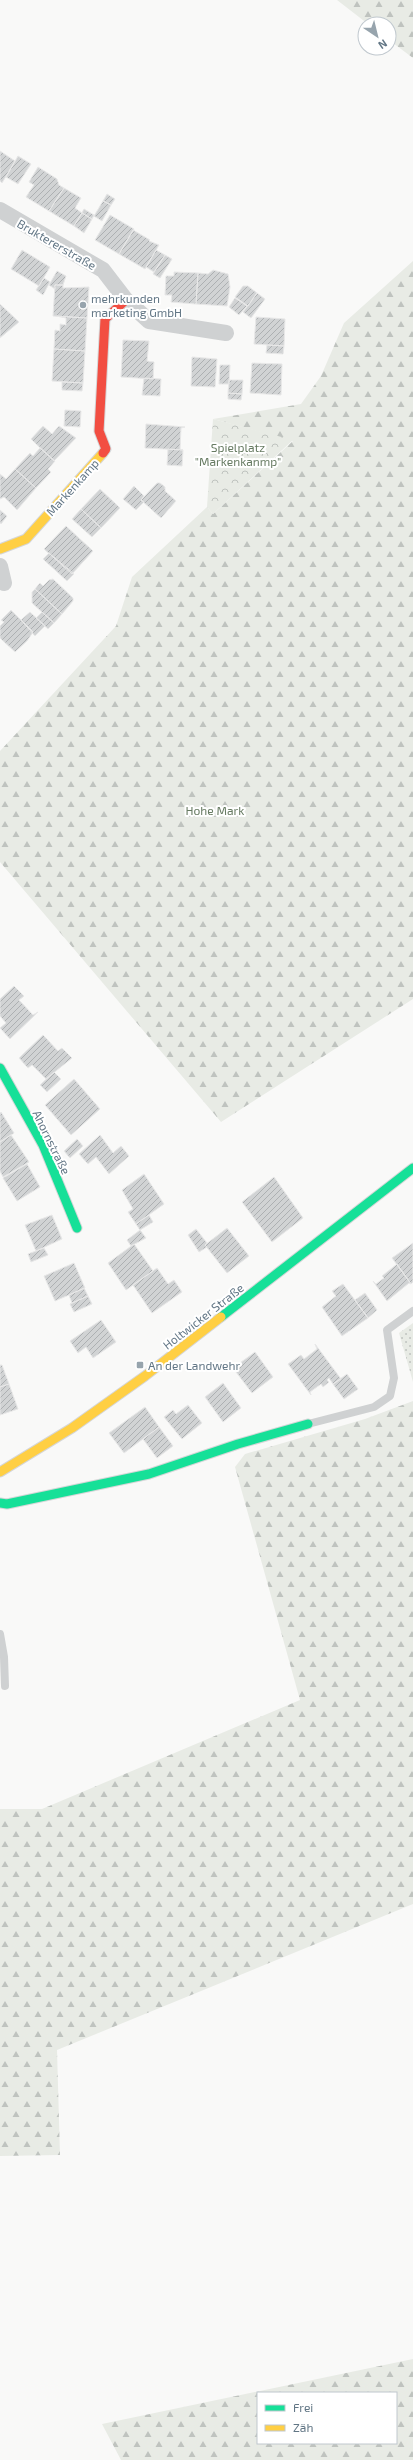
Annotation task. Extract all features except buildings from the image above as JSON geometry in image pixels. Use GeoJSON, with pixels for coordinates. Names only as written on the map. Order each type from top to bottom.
{"type":"FeatureCollection","features":[{"type":"Feature","properties":{"kind":"street","name":"Bruktererstraße"},"geometry":{"type":"LineString","coordinates":[[0,210],[103,270],[126,300],[149,321],[226,333]]}},
{"type":"Feature","properties":{"kind":"street","name":"Markenkamp"},"geometry":{"type":"LineString","coordinates":[[0,549],[26,539],[106,449],[99,431],[106,319],[126,300]]}},
{"type":"Feature","properties":{"kind":"street"},"geometry":{"type":"LineString","coordinates":[[0,566],[4,583]]}},
{"type":"Feature","properties":{"kind":"street","name":"Ahornstraße"},"geometry":{"type":"LineString","coordinates":[[0,1069],[43,1146],[77,1228]]}},
{"type":"Feature","properties":{"kind":"street","name":"Holtwicker Straße"},"geometry":{"type":"LineString","coordinates":[[0,1472],[72,1428],[146,1376],[413,1168]]}},
{"type":"Feature","properties":{"kind":"street"},"geometry":{"type":"LineString","coordinates":[[0,1504],[7,1504],[149,1474],[238,1444],[308,1424]]}},
{"type":"Feature","properties":{"kind":"lane"},"geometry":{"type":"LineString","coordinates":[[308,1424],[374,1407],[390,1396],[394,1378],[387,1330],[413,1311]]}},
{"type":"Feature","properties":{"kind":"lane"},"geometry":{"type":"LineString","coordinates":[[0,1634],[4,1657],[5,1686]]}},
{"type":"Feature","properties":{"kind":"green space"},"geometry":{"type":"Polygon","coordinates":[[[337,0],[413,0],[413,58],[397,46],[397,16],[358,16],[337,0]]]}},
{"type":"Feature","properties":{"kind":"green space","name":"Hohe Mark"},"geometry":{"type":"Polygon","coordinates":[[[413,261],[413,999],[221,1122],[0,862],[0,751],[116,626],[132,577],[207,507],[213,514],[293,441],[213,419],[301,404],[321,376],[344,323],[413,261]]]}},
{"type":"Feature","properties":{"kind":"green space","name":"Spielplatz \"Markenkanmp\""},"geometry":{"type":"Polygon","coordinates":[[[213,419],[293,440],[213,514],[207,507],[213,419]]]}},
{"type":"Feature","properties":{"kind":"green space"},"geometry":{"type":"Polygon","coordinates":[[[413,1323],[413,1382],[399,1333],[413,1323]]]}},
{"type":"Feature","properties":{"kind":"green space"},"geometry":{"type":"Polygon","coordinates":[[[413,1401],[413,1904],[57,2050],[60,2155],[0,2156],[0,1809],[42,1809],[300,1700],[235,1467],[245,1454],[365,1419],[413,1401]]]}},
{"type":"Feature","properties":{"kind":"green space"},"geometry":{"type":"Polygon","coordinates":[[[413,2359],[413,2460],[121,2460],[102,2424],[413,2359]]]}},
{"type":"Feature","properties":{"kind":"traffic: fast"},"geometry":{"type":"LineString","coordinates":[[0,1068],[43,1145],[77,1228]]}},
{"type":"Feature","properties":{"kind":"traffic: fast"},"geometry":{"type":"LineString","coordinates":[[221,1317],[413,1168]]}},
{"type":"Feature","properties":{"kind":"traffic: fast"},"geometry":{"type":"LineString","coordinates":[[0,1503],[7,1504],[149,1474],[238,1444],[308,1424]]}},
{"type":"Feature","properties":{"kind":"traffic: slow"},"geometry":{"type":"LineString","coordinates":[[0,549],[26,539],[103,453]]}},
{"type":"Feature","properties":{"kind":"traffic: slow"},"geometry":{"type":"LineString","coordinates":[[0,1472],[72,1428],[145,1376],[221,1317]]}},
{"type":"Feature","properties":{"kind":"traffic: jam"},"geometry":{"type":"LineString","coordinates":[[103,453],[106,449],[99,431],[105,319],[126,300]]}},
{"type":"Feature","properties":{"kind":"place","name":"mehrkunden marketing GmbH"},"geometry":{"type":"Point","coordinates":[83,305]}},
{"type":"Feature","properties":{"kind":"place","name":"An der Landwehr"},"geometry":{"type":"Point","coordinates":[140,1365]}}]}
